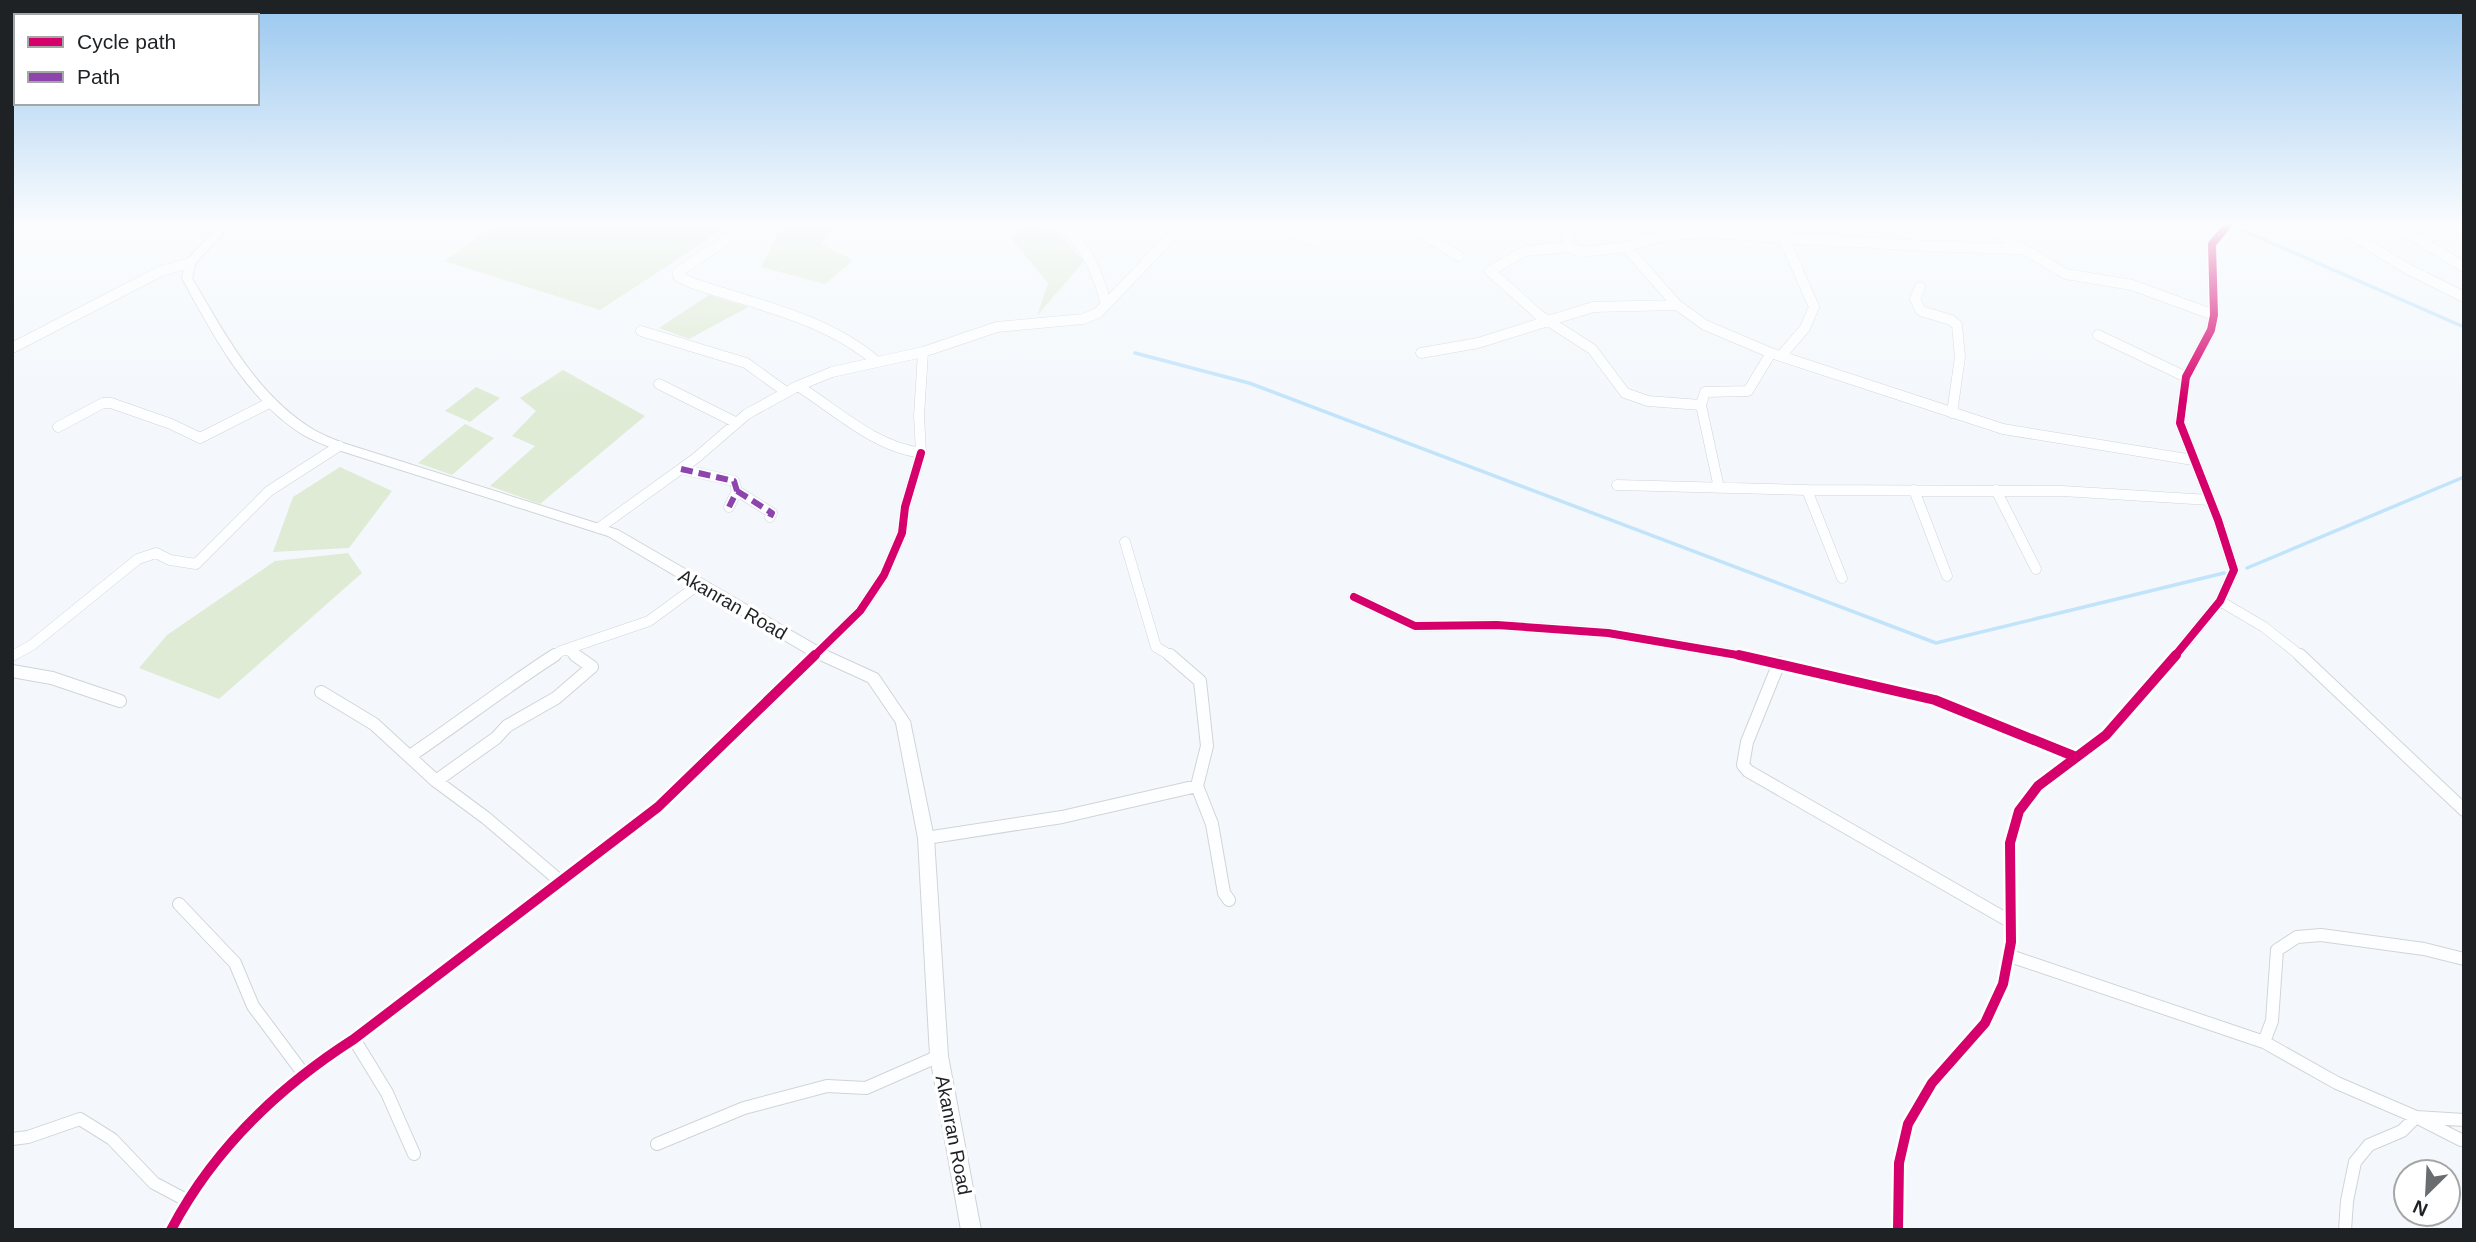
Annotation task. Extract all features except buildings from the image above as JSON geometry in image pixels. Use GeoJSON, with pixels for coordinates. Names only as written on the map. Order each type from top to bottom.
{"type":"FeatureCollection","features":[{"type":"Feature","properties":{"kind":"main road","name":"Akanran Road"},"geometry":{"type":"LineString","coordinates":[[190,283],[215,329],[258,389],[305,430],[339,446],[613,533],[816,652],[873,678],[903,721],[926,838],[939,1056],[971,1230]]}},
{"type":"Feature","properties":{"kind":"street"},"geometry":{"type":"LineString","coordinates":[[12,348],[138,283]]}},
{"type":"Feature","properties":{"kind":"street"},"geometry":{"type":"LineString","coordinates":[[696,283],[825,328],[867,351],[877,362]]}},
{"type":"Feature","properties":{"kind":"street"},"geometry":{"type":"LineString","coordinates":[[1101,283],[1106,304]]}},
{"type":"Feature","properties":{"kind":"street"},"geometry":{"type":"LineString","coordinates":[[599,528],[737,423],[798,386],[832,372],[923,352],[997,327],[1083,319],[1098,313],[1126,283]]}},
{"type":"Feature","properties":{"kind":"street"},"geometry":{"type":"LineString","coordinates":[[1504,283],[1547,321],[1569,332],[1593,350],[1606,367],[1617,389],[1645,401],[1701,405]]}},
{"type":"Feature","properties":{"kind":"street"},"geometry":{"type":"LineString","coordinates":[[1658,283],[1677,305],[1705,325],[1776,354],[1952,413],[2003,429],[2193,460]]}},
{"type":"Feature","properties":{"kind":"street"},"geometry":{"type":"LineString","coordinates":[[1719,488],[1701,405],[1705,392],[1748,391],[1753,387],[1759,371],[1807,327],[1814,307],[1803,283]]}},
{"type":"Feature","properties":{"kind":"street"},"geometry":{"type":"LineString","coordinates":[[2124,283],[2214,315]]}},
{"type":"Feature","properties":{"kind":"street"},"geometry":{"type":"LineString","coordinates":[[1898,1230],[1902,1144],[1908,1123],[1918,1104],[1949,1063],[1985,1022],[2000,995],[2010,956],[2010,850],[2017,814],[2037,785],[2104,737],[2220,601],[2233,577],[2234,570],[2210,500],[2180,423],[2186,377],[2211,330],[2214,315],[2213,283]]}},
{"type":"Feature","properties":{"kind":"street"},"geometry":{"type":"LineString","coordinates":[[2435,283],[2464,297]]}},
{"type":"Feature","properties":{"kind":"street"},"geometry":{"type":"LineString","coordinates":[[1920,287],[1915,299],[1921,311],[1951,320],[1957,325],[1960,357],[1952,413]]}},
{"type":"Feature","properties":{"kind":"street"},"geometry":{"type":"LineString","coordinates":[[2454,293],[2464,288]]}},
{"type":"Feature","properties":{"kind":"street"},"geometry":{"type":"LineString","coordinates":[[1420,353],[1478,343],[1592,307],[1677,305]]}},
{"type":"Feature","properties":{"kind":"street"},"geometry":{"type":"LineString","coordinates":[[641,331],[746,363],[786,392]]}},
{"type":"Feature","properties":{"kind":"street"},"geometry":{"type":"LineString","coordinates":[[2098,335],[2186,377]]}},
{"type":"Feature","properties":{"kind":"street"},"geometry":{"type":"LineString","coordinates":[[171,1230],[186,1200],[243,1131],[303,1073],[354,1039],[658,807],[860,611],[884,575],[902,533],[905,507],[921,453],[917,426],[922,392],[923,352]]}},
{"type":"Feature","properties":{"kind":"street"},"geometry":{"type":"LineString","coordinates":[[659,384],[737,423]]}},
{"type":"Feature","properties":{"kind":"street"},"geometry":{"type":"LineString","coordinates":[[798,386],[825,402],[878,441],[897,450],[921,453]]}},
{"type":"Feature","properties":{"kind":"street"},"geometry":{"type":"LineString","coordinates":[[58,427],[103,403],[111,403],[171,424],[200,438],[271,402]]}},
{"type":"Feature","properties":{"kind":"street"},"geometry":{"type":"LineString","coordinates":[[12,656],[32,645],[138,559],[156,553],[170,560],[196,564],[270,491],[339,446]]}},
{"type":"Feature","properties":{"kind":"street"},"geometry":{"type":"LineString","coordinates":[[681,468],[734,481],[737,491],[772,513],[770,517]]}},
{"type":"Feature","properties":{"kind":"street"},"geometry":{"type":"LineString","coordinates":[[1618,485],[1807,490],[2062,491],[2210,500]]}},
{"type":"Feature","properties":{"kind":"street"},"geometry":{"type":"LineString","coordinates":[[1807,490],[1842,578]]}},
{"type":"Feature","properties":{"kind":"street"},"geometry":{"type":"LineString","coordinates":[[1914,490],[1947,576]]}},
{"type":"Feature","properties":{"kind":"street"},"geometry":{"type":"LineString","coordinates":[[1996,490],[2036,569]]}},
{"type":"Feature","properties":{"kind":"street"},"geometry":{"type":"LineString","coordinates":[[729,508],[737,491]]}},
{"type":"Feature","properties":{"kind":"street"},"geometry":{"type":"LineString","coordinates":[[1125,542],[1156,647],[1175,658],[1200,681],[1207,746],[1197,786],[1212,824],[1224,893],[1229,900]]}},
{"type":"Feature","properties":{"kind":"street"},"geometry":{"type":"LineString","coordinates":[[410,756],[482,707],[508,685],[567,649],[649,621],[698,585]]}},
{"type":"Feature","properties":{"kind":"street"},"geometry":{"type":"LineString","coordinates":[[1354,597],[1415,626],[1497,625],[1608,633],[1779,663],[1935,700],[2077,757]]}},
{"type":"Feature","properties":{"kind":"street"},"geometry":{"type":"LineString","coordinates":[[2220,601],[2264,627],[2298,653],[2464,810]]}},
{"type":"Feature","properties":{"kind":"street"},"geometry":{"type":"LineString","coordinates":[[436,781],[496,738],[507,726],[556,698],[592,667],[567,649]]}},
{"type":"Feature","properties":{"kind":"street"},"geometry":{"type":"LineString","coordinates":[[1779,663],[1747,743],[1744,765],[1748,771],[2011,922]]}},
{"type":"Feature","properties":{"kind":"street"},"geometry":{"type":"LineString","coordinates":[[12,671],[52,678],[120,701]]}},
{"type":"Feature","properties":{"kind":"street"},"geometry":{"type":"LineString","coordinates":[[321,692],[374,724],[436,781],[486,818],[560,881]]}},
{"type":"Feature","properties":{"kind":"street"},"geometry":{"type":"LineString","coordinates":[[926,838],[1062,817],[1197,786]]}},
{"type":"Feature","properties":{"kind":"street"},"geometry":{"type":"LineString","coordinates":[[179,904],[235,963],[253,1006],[303,1073]]}},
{"type":"Feature","properties":{"kind":"street"},"geometry":{"type":"LineString","coordinates":[[2264,1042],[2272,1021],[2277,950],[2300,936],[2325,936],[2441,951],[2464,959]]}},
{"type":"Feature","properties":{"kind":"street"},"geometry":{"type":"LineString","coordinates":[[2010,956],[2264,1042],[2337,1083],[2416,1117],[2463,1144]]}},
{"type":"Feature","properties":{"kind":"street"},"geometry":{"type":"LineString","coordinates":[[354,1039],[387,1093],[414,1154]]}},
{"type":"Feature","properties":{"kind":"street"},"geometry":{"type":"LineString","coordinates":[[657,1144],[744,1108],[827,1086],[866,1088],[939,1056]]}},
{"type":"Feature","properties":{"kind":"street"},"geometry":{"type":"LineString","coordinates":[[2345,1230],[2355,1162],[2369,1145],[2402,1131],[2416,1117],[2464,1120]]}},
{"type":"Feature","properties":{"kind":"street"},"geometry":{"type":"LineString","coordinates":[[12,1139],[28,1137],[80,1119],[112,1139],[154,1183],[186,1200]]}},
{"type":"Feature","properties":{"kind":"green space"},"geometry":{"type":"Polygon","coordinates":[[[514,283],[641,283],[600,310],[514,283]]]}},
{"type":"Feature","properties":{"kind":"green space"},"geometry":{"type":"Polygon","coordinates":[[[1048,283],[1065,283],[1037,316],[1048,283]]]}},
{"type":"Feature","properties":{"kind":"green space"},"geometry":{"type":"Polygon","coordinates":[[[709,295],[748,307],[689,339],[659,328],[709,295]]]}},
{"type":"Feature","properties":{"kind":"green space"},"geometry":{"type":"Polygon","coordinates":[[[563,370],[645,416],[540,504],[490,486],[535,446],[512,436],[536,411],[520,398],[563,370]]]}},
{"type":"Feature","properties":{"kind":"green space"},"geometry":{"type":"Polygon","coordinates":[[[476,387],[500,398],[470,422],[445,411],[476,387]]]}},
{"type":"Feature","properties":{"kind":"green space"},"geometry":{"type":"Polygon","coordinates":[[[465,424],[494,438],[452,475],[418,463],[465,424]]]}},
{"type":"Feature","properties":{"kind":"green space"},"geometry":{"type":"Polygon","coordinates":[[[340,467],[392,491],[349,548],[273,552],[293,497],[340,467]]]}},
{"type":"Feature","properties":{"kind":"green space"},"geometry":{"type":"Polygon","coordinates":[[[348,553],[362,573],[219,699],[139,668],[167,635],[275,561],[348,553]]]}},
{"type":"Feature","properties":{"kind":"waterway"},"geometry":{"type":"LineString","coordinates":[[2363,283],[2464,327]]}},
{"type":"Feature","properties":{"kind":"waterway"},"geometry":{"type":"LineString","coordinates":[[1135,353],[1249,383],[1936,643],[2224,573]]}},
{"type":"Feature","properties":{"kind":"waterway"},"geometry":{"type":"LineString","coordinates":[[2247,568],[2464,477]]}},
{"type":"Feature","properties":{"kind":"marked path"},"geometry":{"type":"LineString","coordinates":[[681,469],[734,481],[737,491],[729,507]]}},
{"type":"Feature","properties":{"kind":"marked path"},"geometry":{"type":"LineString","coordinates":[[737,491],[772,513],[770,517]]}},
{"type":"Feature","properties":{"kind":"cycle path"},"geometry":{"type":"LineString","coordinates":[[1898,1230],[1899,1163],[1908,1124],[1932,1083],[1985,1023],[2003,984],[2011,942],[2010,843],[2019,811],[2038,786],[2095,745],[2121,719],[2220,601],[2233,577],[2234,570],[2218,520],[2180,423],[2186,377],[2211,330],[2214,315],[2213,283]]}},
{"type":"Feature","properties":{"kind":"cycle path"},"geometry":{"type":"LineString","coordinates":[[171,1230],[195,1189],[230,1145],[268,1104],[304,1072],[354,1039],[658,807],[860,611],[884,575],[902,533],[905,507],[921,453]]}},
{"type":"Feature","properties":{"kind":"cycle path"},"geometry":{"type":"LineString","coordinates":[[1354,597],[1415,626],[1497,625],[1608,633],[1756,658],[1935,700],[2076,757]]}}]}
